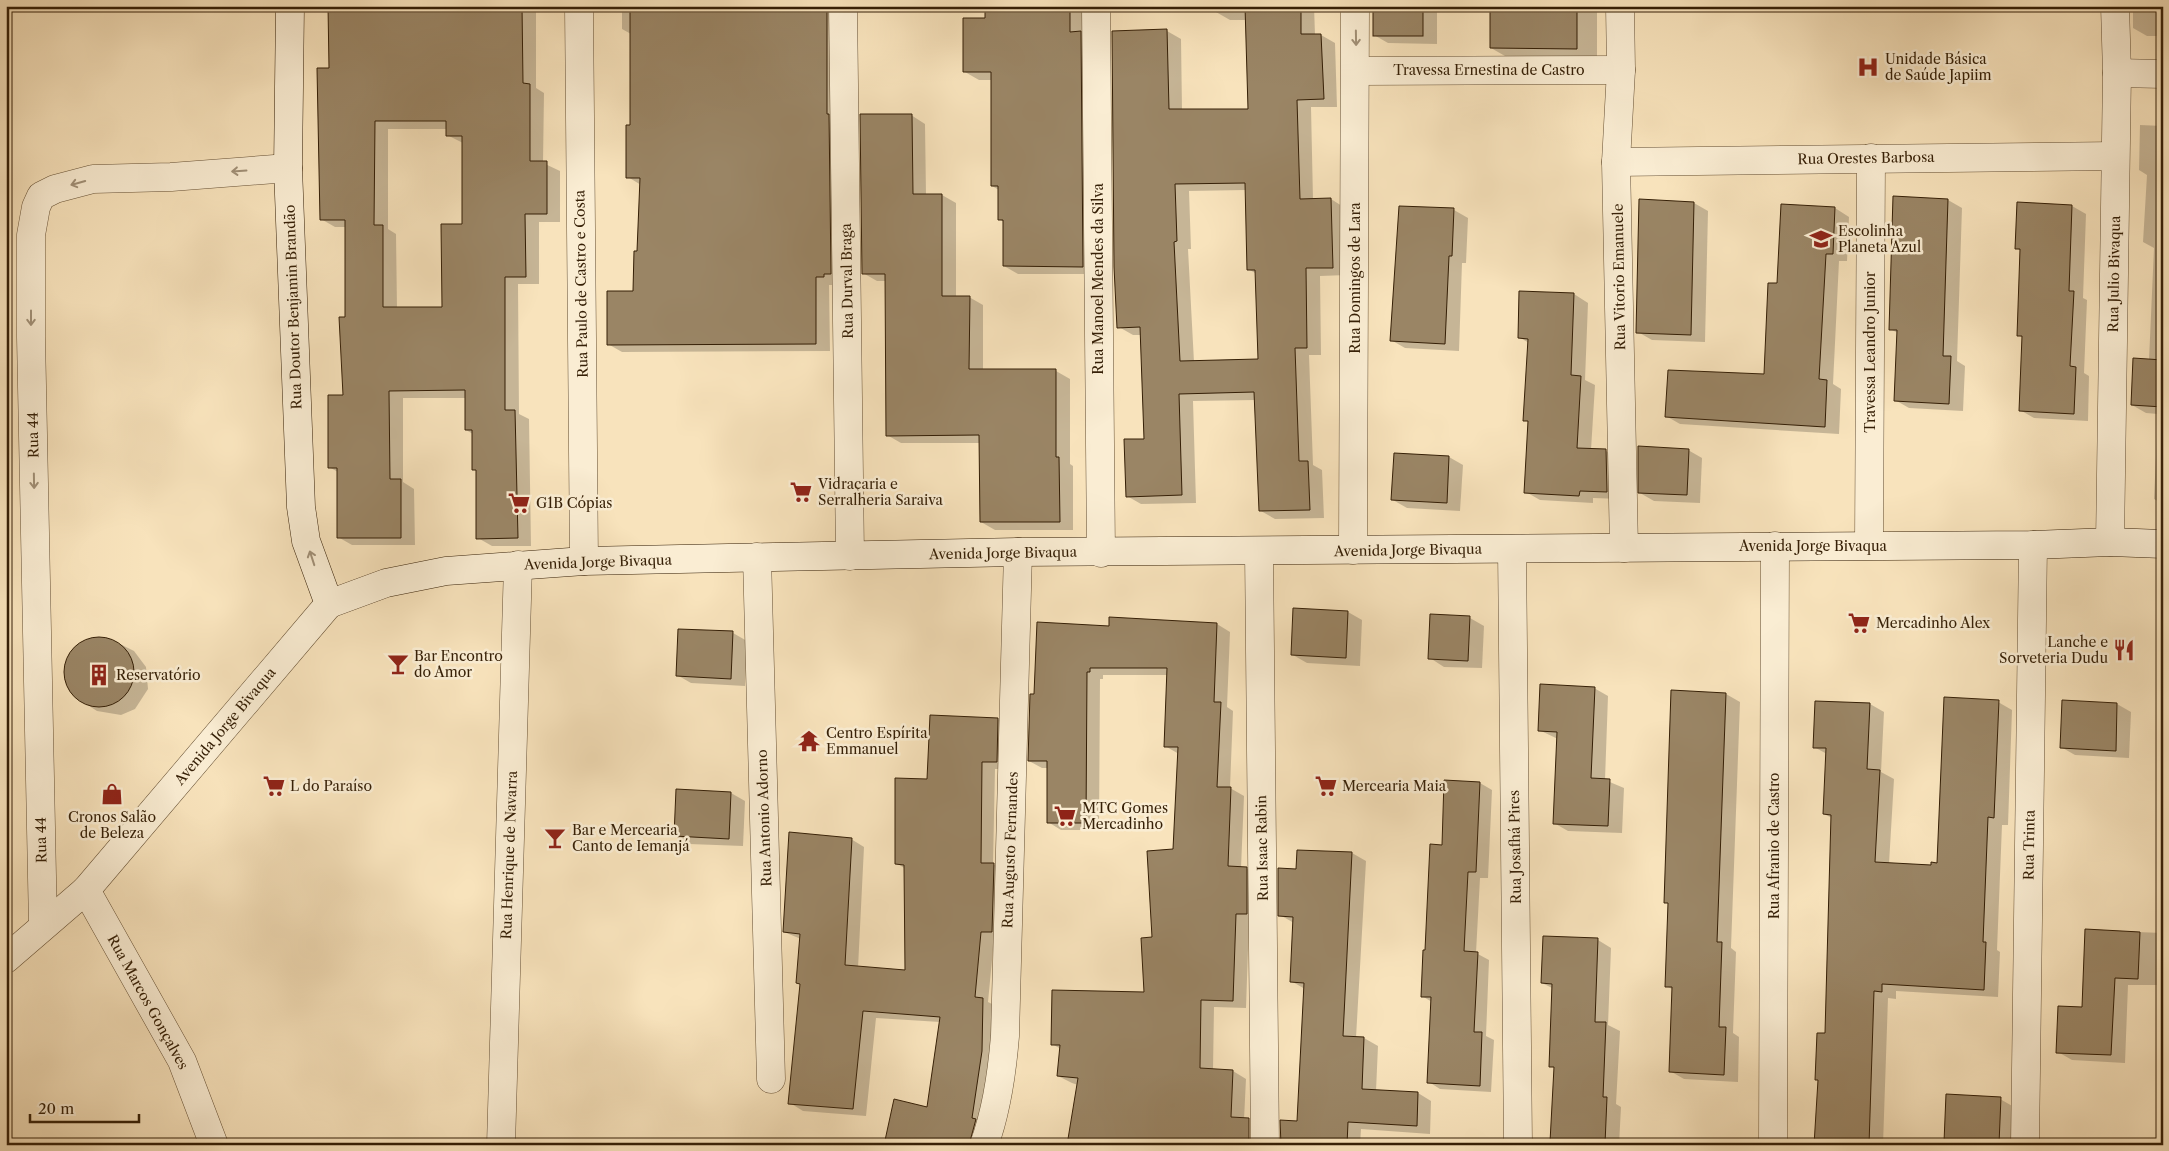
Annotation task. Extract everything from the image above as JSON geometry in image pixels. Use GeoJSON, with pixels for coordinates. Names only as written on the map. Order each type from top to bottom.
{"type":"FeatureCollection","features":[{"type":"Feature","properties":{"kind":"street","name":"Rua Doutor Benjamin Brandão"},"geometry":{"type":"LineString","coordinates":[[290,6],[288,168],[301,506],[306,541],[329,604]]}},
{"type":"Feature","properties":{"kind":"street","name":"Rua Paulo de Castro e Costa"},"geometry":{"type":"LineString","coordinates":[[579,6],[584,561]]}},
{"type":"Feature","properties":{"kind":"street","name":"Rua Durval Braga"},"geometry":{"type":"LineString","coordinates":[[843,6],[850,556]]}},
{"type":"Feature","properties":{"kind":"street","name":"Rua Manoel Mendes da Silva"},"geometry":{"type":"LineString","coordinates":[[1096,6],[1101,553]]}},
{"type":"Feature","properties":{"kind":"street","name":"Rua Domingos de Lara"},"geometry":{"type":"LineString","coordinates":[[1353,550],[1355,6]]}},
{"type":"Feature","properties":{"kind":"street","name":"Rua Vitorio Emanuele"},"geometry":{"type":"LineString","coordinates":[[1620,6],[1621,70],[1616,162],[1624,548]]}},
{"type":"Feature","properties":{"kind":"street","name":"Rua Julio Bivaqua"},"geometry":{"type":"LineString","coordinates":[[2110,542],[2117,74],[2115,6]]}},
{"type":"Feature","properties":{"kind":"street","name":"Travessa Ernestina de Castro"},"geometry":{"type":"LineString","coordinates":[[1356,71],[1621,70]]}},
{"type":"Feature","properties":{"kind":"street"},"geometry":{"type":"LineString","coordinates":[[2117,74],[2163,74]]}},
{"type":"Feature","properties":{"kind":"street","name":"Rua Orestes Barbosa"},"geometry":{"type":"LineString","coordinates":[[1616,162],[2116,156]]}},
{"type":"Feature","properties":{"kind":"street","name":"Travessa Leandro Junior"},"geometry":{"type":"LineString","coordinates":[[1869,545],[1871,158]]}},
{"type":"Feature","properties":{"kind":"street","name":"Rua 44"},"geometry":{"type":"LineString","coordinates":[[43,926],[31,337],[31,235],[36,207],[41,196],[93,178],[171,177],[288,168]]}},
{"type":"Feature","properties":{"kind":"street","name":"Avenida Jorge Bivaqua"},"geometry":{"type":"LineString","coordinates":[[6,959],[86,890],[329,604],[386,583],[446,571],[584,561],[1018,552],[1101,553],[2033,545],[2110,542],[2163,544]]}},
{"type":"Feature","properties":{"kind":"street","name":"Rua Trinta"},"geometry":{"type":"LineString","coordinates":[[2025,1145],[2033,545]]}},
{"type":"Feature","properties":{"kind":"street","name":"Rua Afranio de Castro"},"geometry":{"type":"LineString","coordinates":[[1774,1145],[1775,546]]}},
{"type":"Feature","properties":{"kind":"street","name":"Rua Josafhá Pires"},"geometry":{"type":"LineString","coordinates":[[1512,549],[1518,1145]]}},
{"type":"Feature","properties":{"kind":"street","name":"Rua Isaac Rabin"},"geometry":{"type":"LineString","coordinates":[[1259,551],[1265,1145]]}},
{"type":"Feature","properties":{"kind":"street","name":"Rua Augusto Fernandes"},"geometry":{"type":"LineString","coordinates":[[984,1145],[991,1126],[1002,1068],[1005,1036],[1018,552]]}},
{"type":"Feature","properties":{"kind":"street","name":"Rua Antonio Adorno"},"geometry":{"type":"LineString","coordinates":[[757,557],[771,1079]]}},
{"type":"Feature","properties":{"kind":"street","name":"Rua Henrique de Navarra"},"geometry":{"type":"LineString","coordinates":[[501,1145],[518,565]]}},
{"type":"Feature","properties":{"kind":"street","name":"Rua Marcos Gonçalves"},"geometry":{"type":"LineString","coordinates":[[86,890],[182,1061],[214,1145]]}},
{"type":"Feature","properties":{"kind":"building"},"geometry":{"type":"Polygon","coordinates":[[[328,6],[522,6],[523,83],[530,84],[530,161],[547,161],[547,214],[525,214],[526,277],[505,277],[505,410],[515,410],[518,538],[476,539],[476,470],[472,470],[472,430],[465,430],[465,390],[389,391],[390,479],[401,479],[401,538],[337,538],[337,468],[328,468],[328,395],[343,395],[339,317],[345,317],[345,220],[320,220],[317,68],[329,68],[328,6]],[[375,121],[374,225],[383,225],[383,307],[442,307],[441,224],[462,224],[462,136],[446,136],[446,121],[375,121]]]}},
{"type":"Feature","properties":{"kind":"building"},"geometry":{"type":"Polygon","coordinates":[[[630,6],[827,6],[827,114],[829,114],[831,274],[824,274],[824,277],[816,277],[816,344],[607,345],[607,291],[633,291],[634,251],[637,251],[640,178],[626,178],[626,125],[630,125],[630,6]]]}},
{"type":"Feature","properties":{"kind":"building"},"geometry":{"type":"Polygon","coordinates":[[[985,6],[1070,6],[1070,32],[1081,31],[1083,267],[1003,266],[1003,220],[998,220],[998,186],[991,186],[991,72],[963,72],[963,18],[985,18],[985,6]]]}},
{"type":"Feature","properties":{"kind":"building"},"geometry":{"type":"Polygon","coordinates":[[[1245,6],[1301,6],[1301,34],[1321,34],[1324,99],[1297,100],[1300,199],[1331,198],[1333,268],[1306,268],[1307,348],[1295,348],[1299,461],[1308,461],[1310,510],[1259,511],[1254,392],[1179,394],[1182,495],[1126,497],[1124,439],[1144,439],[1140,327],[1117,328],[1114,267],[1112,31],[1167,29],[1169,109],[1248,109],[1245,6]],[[1245,183],[1175,184],[1177,241],[1174,242],[1180,361],[1258,359],[1255,270],[1247,270],[1245,183]]]}},
{"type":"Feature","properties":{"kind":"building"},"geometry":{"type":"Polygon","coordinates":[[[1373,6],[1423,6],[1423,36],[1373,36],[1373,6]]]}},
{"type":"Feature","properties":{"kind":"building"},"geometry":{"type":"Polygon","coordinates":[[[1490,6],[1577,6],[1577,49],[1490,48],[1490,6]]]}},
{"type":"Feature","properties":{"kind":"building"},"geometry":{"type":"Polygon","coordinates":[[[860,114],[912,114],[913,194],[942,194],[942,296],[970,296],[969,369],[1056,369],[1056,457],[1059,457],[1060,522],[980,522],[979,435],[886,436],[885,274],[862,274],[860,114]]]}},
{"type":"Feature","properties":{"kind":"building"},"geometry":{"type":"Polygon","coordinates":[[[1893,196],[1948,199],[1943,356],[1951,356],[1949,404],[1894,401],[1897,330],[1889,330],[1893,196]]]}},
{"type":"Feature","properties":{"kind":"building"},"geometry":{"type":"Polygon","coordinates":[[[1639,199],[1694,202],[1691,335],[1636,333],[1639,199]]]}},
{"type":"Feature","properties":{"kind":"building"},"geometry":{"type":"Polygon","coordinates":[[[2017,202],[2072,205],[2069,291],[2074,291],[2070,366],[2076,367],[2074,414],[2019,411],[2022,336],[2017,336],[2020,249],[2015,249],[2017,202]]]}},
{"type":"Feature","properties":{"kind":"building"},"geometry":{"type":"Polygon","coordinates":[[[1781,204],[1835,207],[1833,254],[1826,254],[1819,379],[1827,380],[1825,427],[1665,417],[1668,370],[1764,374],[1768,283],[1777,283],[1781,204]]]}},
{"type":"Feature","properties":{"kind":"building"},"geometry":{"type":"Polygon","coordinates":[[[1399,206],[1454,208],[1452,256],[1449,256],[1445,344],[1390,341],[1399,206]]]}},
{"type":"Feature","properties":{"kind":"building"},"geometry":{"type":"Polygon","coordinates":[[[1519,291],[1574,293],[1571,375],[1581,376],[1577,448],[1606,449],[1607,492],[1580,491],[1579,496],[1524,493],[1528,421],[1523,421],[1528,339],[1518,338],[1519,291]]]}},
{"type":"Feature","properties":{"kind":"building"},"geometry":{"type":"Polygon","coordinates":[[[2133,358],[2163,360],[2163,407],[2131,405],[2133,358]]]}},
{"type":"Feature","properties":{"kind":"building"},"geometry":{"type":"Polygon","coordinates":[[[1638,446],[1689,449],[1687,495],[1638,493],[1638,446]]]}},
{"type":"Feature","properties":{"kind":"building"},"geometry":{"type":"Polygon","coordinates":[[[1394,453],[1449,456],[1447,503],[1391,500],[1394,453]]]}},
{"type":"Feature","properties":{"kind":"building"},"geometry":{"type":"Polygon","coordinates":[[[1293,608],[1348,611],[1346,658],[1291,655],[1293,608]]]}},
{"type":"Feature","properties":{"kind":"building"},"geometry":{"type":"Polygon","coordinates":[[[1430,614],[1470,616],[1468,661],[1428,659],[1430,614]]]}},
{"type":"Feature","properties":{"kind":"building"},"geometry":{"type":"Polygon","coordinates":[[[1109,617],[1217,623],[1214,702],[1221,702],[1217,787],[1231,787],[1228,866],[1247,867],[1247,914],[1236,914],[1233,1001],[1201,1000],[1200,1068],[1233,1070],[1231,1117],[1249,1118],[1249,1145],[1067,1145],[1078,1078],[1057,1076],[1060,1045],[1051,1045],[1052,990],[1144,992],[1141,938],[1152,937],[1147,851],[1173,849],[1178,747],[1164,747],[1167,668],[1090,668],[1090,672],[1087,672],[1086,823],[1047,823],[1047,761],[1028,761],[1030,694],[1034,694],[1037,622],[1109,626],[1109,617]]]}},
{"type":"Feature","properties":{"kind":"building"},"geometry":{"type":"Polygon","coordinates":[[[678,629],[733,631],[731,679],[676,676],[678,629]]]}},
{"type":"Feature","properties":{"kind":"building","name":"Reservatório"},"geometry":{"type":"Polygon","coordinates":[[[99,637],[112,640],[124,647],[131,659],[134,672],[131,685],[124,697],[112,704],[99,707],[86,704],[74,697],[67,685],[64,672],[67,659],[74,647],[86,640],[99,637]]]}},
{"type":"Feature","properties":{"kind":"building"},"geometry":{"type":"Polygon","coordinates":[[[1540,684],[1595,687],[1591,778],[1610,779],[1608,826],[1553,824],[1557,732],[1538,731],[1540,684]]]}},
{"type":"Feature","properties":{"kind":"building"},"geometry":{"type":"Polygon","coordinates":[[[1671,690],[1726,693],[1717,942],[1722,942],[1719,1027],[1726,1027],[1724,1075],[1669,1072],[1672,987],[1665,987],[1668,903],[1664,903],[1671,690]]]}},
{"type":"Feature","properties":{"kind":"building"},"geometry":{"type":"Polygon","coordinates":[[[1944,697],[1999,700],[1994,818],[1988,817],[1983,942],[1986,942],[1984,990],[1882,984],[1882,992],[1874,991],[1869,1145],[1814,1145],[1818,1080],[1815,1080],[1817,1033],[1825,1033],[1831,815],[1823,814],[1826,748],[1813,748],[1815,701],[1870,703],[1867,769],[1880,770],[1875,862],[1931,865],[1931,862],[1937,863],[1944,697]]]}},
{"type":"Feature","properties":{"kind":"building"},"geometry":{"type":"Polygon","coordinates":[[[2062,700],[2117,703],[2116,751],[2060,748],[2062,700]]]}},
{"type":"Feature","properties":{"kind":"building"},"geometry":{"type":"Polygon","coordinates":[[[930,715],[998,718],[997,762],[982,762],[981,863],[994,863],[992,932],[981,932],[975,997],[983,998],[982,1051],[972,1118],[976,1119],[969,1145],[884,1145],[894,1099],[927,1107],[940,1017],[863,1011],[853,1109],[788,1104],[800,984],[796,983],[800,934],[783,932],[789,832],[852,838],[845,965],[905,970],[904,865],[895,864],[895,778],[927,779],[930,715]]]}},
{"type":"Feature","properties":{"kind":"building"},"geometry":{"type":"Polygon","coordinates":[[[1444,780],[1480,782],[1476,872],[1468,872],[1464,951],[1478,952],[1474,1032],[1482,1032],[1480,1086],[1427,1083],[1431,997],[1421,997],[1423,950],[1425,950],[1430,844],[1442,845],[1444,780]]]}},
{"type":"Feature","properties":{"kind":"building"},"geometry":{"type":"Polygon","coordinates":[[[676,789],[731,792],[729,839],[674,836],[676,789]]]}},
{"type":"Feature","properties":{"kind":"building"},"geometry":{"type":"Polygon","coordinates":[[[1297,850],[1352,852],[1343,1036],[1364,1037],[1362,1089],[1418,1092],[1417,1126],[1348,1122],[1347,1145],[1281,1145],[1280,1120],[1297,1121],[1304,983],[1290,982],[1293,917],[1278,916],[1278,868],[1296,869],[1297,850]]]}},
{"type":"Feature","properties":{"kind":"building"},"geometry":{"type":"Polygon","coordinates":[[[2085,929],[2140,932],[2138,979],[2115,978],[2111,1055],[2056,1053],[2058,1006],[2082,1007],[2085,929]]]}},
{"type":"Feature","properties":{"kind":"building"},"geometry":{"type":"Polygon","coordinates":[[[1543,936],[1598,938],[1595,1022],[1606,1022],[1603,1097],[1607,1097],[1605,1144],[1550,1142],[1554,1067],[1549,1067],[1552,984],[1541,983],[1543,936]]]}},
{"type":"Feature","properties":{"kind":"building"},"geometry":{"type":"Polygon","coordinates":[[[1946,1094],[2001,1097],[1999,1144],[1944,1142],[1946,1094]]]}},
{"type":"Feature","properties":{"kind":"place","name":"Unidade Básica de Saúde Japiim"},"geometry":{"type":"Point","coordinates":[1868,67]}},
{"type":"Feature","properties":{"kind":"place","name":"Escolinha Planeta Azul"},"geometry":{"type":"Point","coordinates":[1821,239]}},
{"type":"Feature","properties":{"kind":"place","name":"Vidraçaria e Serralheria Saraiva"},"geometry":{"type":"Point","coordinates":[801,492]}},
{"type":"Feature","properties":{"kind":"place","name":"G1B Cópias"},"geometry":{"type":"Point","coordinates":[519,503]}},
{"type":"Feature","properties":{"kind":"place","name":"Mercadinho Alex"},"geometry":{"type":"Point","coordinates":[1859,623]}},
{"type":"Feature","properties":{"kind":"place","name":"Lanche e Sorveteria Dudu"},"geometry":{"type":"Point","coordinates":[2124,650]}},
{"type":"Feature","properties":{"kind":"place","name":"Bar Encontro do Amor"},"geometry":{"type":"Point","coordinates":[398,664]}},
{"type":"Feature","properties":{"kind":"place","name":"Reservatório"},"geometry":{"type":"Point","coordinates":[99,675]}},
{"type":"Feature","properties":{"kind":"place","name":"Centro Espírita Emmanuel"},"geometry":{"type":"Point","coordinates":[809,741]}},
{"type":"Feature","properties":{"kind":"place","name":"L do Paraíso"},"geometry":{"type":"Point","coordinates":[274,786]}},
{"type":"Feature","properties":{"kind":"place","name":"Mercearia Maia"},"geometry":{"type":"Point","coordinates":[1326,786]}},
{"type":"Feature","properties":{"kind":"place","name":"Cronos Salão de Beleza"},"geometry":{"type":"Point","coordinates":[112,794]}},
{"type":"Feature","properties":{"kind":"place","name":"MTC Gomes Mercadinho"},"geometry":{"type":"Point","coordinates":[1065,816]}},
{"type":"Feature","properties":{"kind":"place","name":"Bar e Mercearia Canto de Iemanjá"},"geometry":{"type":"Point","coordinates":[555,838]}}]}
